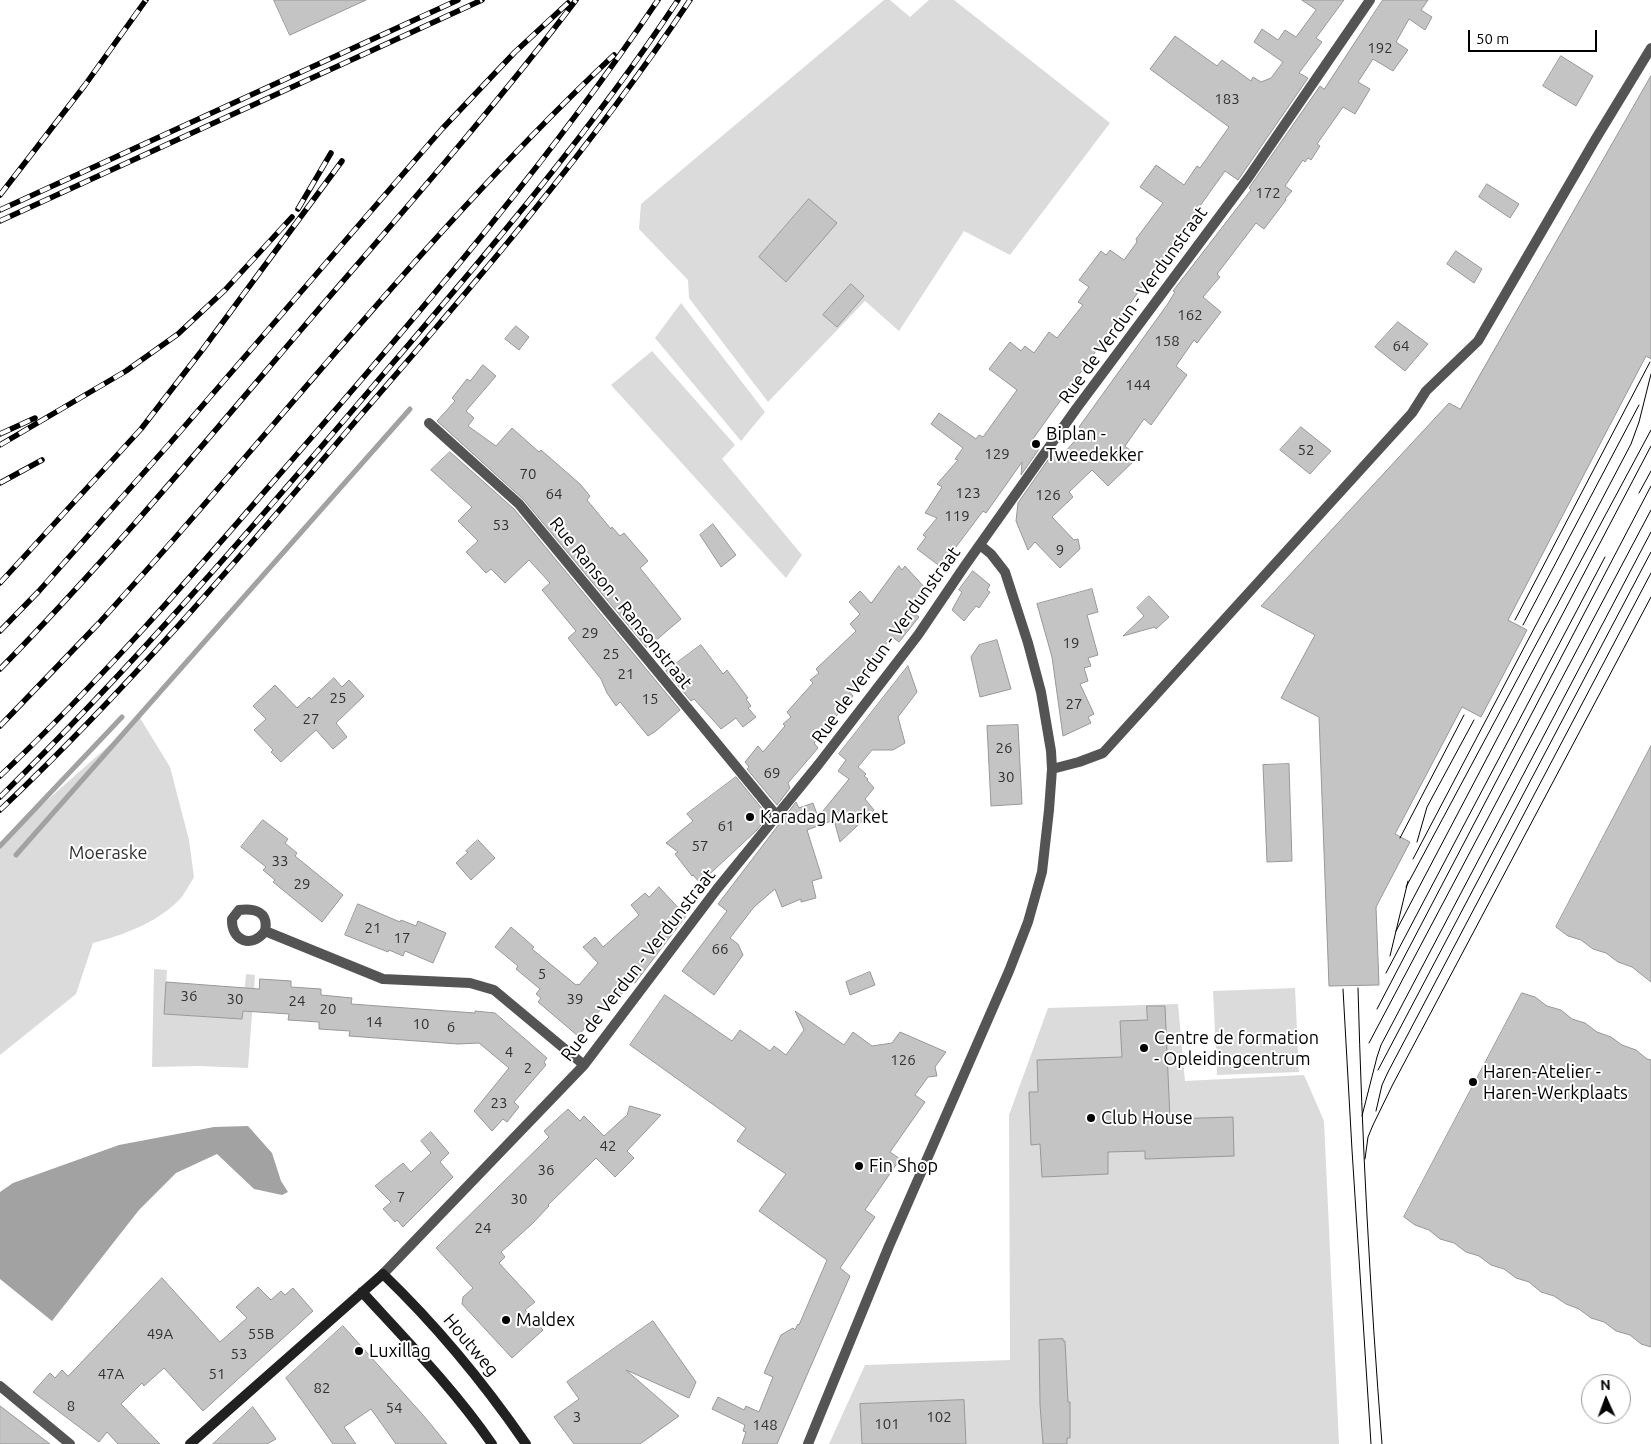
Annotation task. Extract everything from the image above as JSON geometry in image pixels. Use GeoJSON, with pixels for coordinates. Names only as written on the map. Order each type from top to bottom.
{"type":"FeatureCollection","features":[{"type":"Feature","properties":{"kind":"main road"},"geometry":{"type":"LineString","coordinates":[[190,1444],[383,1274]]}},
{"type":"Feature","properties":{"kind":"main road","name":"Houtweg"},"geometry":{"type":"LineString","coordinates":[[383,1274],[434,1327],[487,1391],[526,1444]]}},
{"type":"Feature","properties":{"kind":"main road"},"geometry":{"type":"LineString","coordinates":[[362,1292],[444,1382],[492,1444]]}},
{"type":"Feature","properties":{"kind":"street","name":"Rue de Verdun - Verdunstraat"},"geometry":{"type":"LineString","coordinates":[[383,1274],[584,1065],[717,889],[818,765],[918,635],[1076,409],[1248,178],[1370,0]]}},
{"type":"Feature","properties":{"kind":"street"},"geometry":{"type":"LineString","coordinates":[[1052,769],[1080,762],[1103,753],[1412,413],[1426,391],[1478,341],[1651,48]]}},
{"type":"Feature","properties":{"kind":"street","name":"Rue Ranson - Ransonstraat"},"geometry":{"type":"LineString","coordinates":[[429,423],[519,504],[776,815]]}},
{"type":"Feature","properties":{"kind":"street"},"geometry":{"type":"LineString","coordinates":[[808,1444],[889,1246],[1005,980],[1028,922],[1042,872],[1052,769],[1051,751],[1041,692],[1028,643],[1005,572],[991,554],[980,545]]}},
{"type":"Feature","properties":{"kind":"street"},"geometry":{"type":"LineString","coordinates":[[264,932],[383,979],[470,983],[494,990],[584,1065]]}},
{"type":"Feature","properties":{"kind":"street"},"geometry":{"type":"LineString","coordinates":[[0,1386],[70,1444]]}},
{"type":"Feature","properties":{"kind":"green space"},"geometry":{"type":"Polygon","coordinates":[[[884,0],[890,0],[910,17],[929,0],[954,0],[1110,123],[1010,255],[964,231],[899,331],[865,301],[768,402],[689,298],[688,280],[639,229],[641,204],[884,0]]]}},
{"type":"Feature","properties":{"kind":"green space"},"geometry":{"type":"Polygon","coordinates":[[[681,303],[765,412],[741,441],[655,338],[681,303]]]}},
{"type":"Feature","properties":{"kind":"green space"},"geometry":{"type":"Polygon","coordinates":[[[652,351],[735,445],[722,459],[802,555],[786,578],[611,385],[652,351]]]}},
{"type":"Feature","properties":{"kind":"green space","name":"Moeraske"},"geometry":{"type":"Polygon","coordinates":[[[140,718],[170,767],[189,840],[194,877],[180,900],[158,917],[127,932],[93,943],[76,994],[0,1055],[0,842],[140,718]]]}},
{"type":"Feature","properties":{"kind":"green space"},"geometry":{"type":"Polygon","coordinates":[[[154,969],[167,970],[164,1014],[242,1019],[246,974],[255,975],[248,1068],[152,1067],[154,969]]]}},
{"type":"Feature","properties":{"kind":"green space"},"geometry":{"type":"Polygon","coordinates":[[[1295,988],[1299,1072],[1217,1075],[1213,991],[1295,988]]]}},
{"type":"Feature","properties":{"kind":"green space"},"geometry":{"type":"Polygon","coordinates":[[[1178,1004],[1185,1081],[1304,1075],[1324,1121],[1339,1444],[829,1444],[865,1365],[1010,1360],[1009,1115],[1048,1008],[1178,1004]]]}},
{"type":"Feature","properties":{"kind":"shaded area"},"geometry":{"type":"Polygon","coordinates":[[[248,1126],[272,1153],[281,1181],[288,1192],[282,1195],[254,1189],[217,1154],[176,1173],[139,1210],[52,1321],[0,1279],[0,1192],[13,1183],[119,1145],[214,1127],[248,1126]]]}},
{"type":"Feature","properties":{"kind":"building"},"geometry":{"type":"Polygon","coordinates":[[[274,0],[366,0],[290,35],[274,0]]]}},
{"type":"Feature","properties":{"kind":"building"},"geometry":{"type":"Polygon","coordinates":[[[1302,0],[1344,0],[1316,38],[1322,42],[1299,73],[1308,78],[1238,180],[1225,171],[1030,443],[1039,449],[1021,475],[1022,462],[986,513],[983,511],[941,567],[917,549],[926,537],[923,535],[937,518],[925,513],[942,487],[937,484],[958,460],[955,459],[963,448],[931,424],[939,413],[976,439],[979,435],[983,437],[1017,390],[989,369],[1010,342],[1021,351],[1025,346],[1034,353],[1049,332],[1057,338],[1083,305],[1078,302],[1089,287],[1079,280],[1101,251],[1106,255],[1110,250],[1124,260],[1137,242],[1136,239],[1163,203],[1140,187],[1156,165],[1184,185],[1197,166],[1200,168],[1229,127],[1150,69],[1175,36],[1217,66],[1222,60],[1251,81],[1253,77],[1261,82],[1271,78],[1283,62],[1254,42],[1262,29],[1278,40],[1285,30],[1296,37],[1316,10],[1302,0]]]}},
{"type":"Feature","properties":{"kind":"building"},"geometry":{"type":"Polygon","coordinates":[[[1383,0],[1428,0],[1421,10],[1432,17],[1425,30],[1409,19],[1396,42],[1408,50],[1393,71],[1373,59],[1358,82],[1370,89],[1355,114],[1343,107],[1317,144],[1320,146],[1311,160],[1308,158],[1305,162],[1303,160],[1285,186],[1292,191],[1286,200],[1264,229],[1256,223],[1217,274],[1220,277],[1203,297],[1221,312],[1197,343],[1194,340],[1176,366],[1187,375],[1151,425],[1144,419],[1125,446],[1138,457],[1108,486],[1092,470],[1069,492],[1073,497],[1052,517],[1074,540],[1078,539],[1080,549],[1060,568],[1035,542],[1028,550],[1016,521],[1018,503],[1050,457],[1052,459],[1057,452],[1061,456],[1084,431],[1079,427],[1167,305],[1175,292],[1173,291],[1251,190],[1249,188],[1320,86],[1324,89],[1383,0]]]}},
{"type":"Feature","properties":{"kind":"building"},"geometry":{"type":"Polygon","coordinates":[[[1561,56],[1593,76],[1576,106],[1543,86],[1561,56]]]}},
{"type":"Feature","properties":{"kind":"building"},"geometry":{"type":"Polygon","coordinates":[[[1651,76],[1651,359],[1646,356],[1508,620],[1527,630],[1481,717],[1462,707],[1395,834],[1410,842],[1376,907],[1379,985],[1329,986],[1319,717],[1281,698],[1315,635],[1261,606],[1449,403],[1460,409],[1651,76]]]}},
{"type":"Feature","properties":{"kind":"building"},"geometry":{"type":"Polygon","coordinates":[[[1487,184],[1519,204],[1510,218],[1479,197],[1487,184]]]}},
{"type":"Feature","properties":{"kind":"building"},"geometry":{"type":"Polygon","coordinates":[[[809,199],[837,223],[786,282],[759,257],[809,199]]]}},
{"type":"Feature","properties":{"kind":"building"},"geometry":{"type":"Polygon","coordinates":[[[1456,251],[1482,269],[1474,283],[1447,264],[1456,251]]]}},
{"type":"Feature","properties":{"kind":"building"},"geometry":{"type":"Polygon","coordinates":[[[851,284],[864,296],[837,327],[823,315],[851,284]]]}},
{"type":"Feature","properties":{"kind":"building"},"geometry":{"type":"Polygon","coordinates":[[[1398,322],[1428,344],[1405,371],[1375,347],[1398,322]]]}},
{"type":"Feature","properties":{"kind":"building"},"geometry":{"type":"Polygon","coordinates":[[[516,326],[529,337],[519,350],[505,339],[516,326]]]}},
{"type":"Feature","properties":{"kind":"building"},"geometry":{"type":"Polygon","coordinates":[[[483,365],[496,376],[466,411],[474,418],[468,426],[496,446],[512,428],[580,484],[590,496],[587,500],[611,529],[612,527],[620,536],[624,533],[648,561],[640,568],[681,619],[647,648],[524,500],[437,421],[455,401],[452,398],[467,379],[470,381],[483,365]]]}},
{"type":"Feature","properties":{"kind":"building"},"geometry":{"type":"Polygon","coordinates":[[[1301,427],[1331,451],[1310,474],[1280,450],[1301,427]]]}},
{"type":"Feature","properties":{"kind":"building"},"geometry":{"type":"Polygon","coordinates":[[[450,452],[514,509],[680,710],[656,731],[648,736],[620,702],[616,706],[607,693],[601,679],[568,638],[576,631],[542,590],[550,583],[529,560],[505,583],[491,569],[486,573],[466,552],[478,541],[458,521],[472,507],[431,470],[450,452]]]}},
{"type":"Feature","properties":{"kind":"building"},"geometry":{"type":"Polygon","coordinates":[[[713,524],[736,555],[721,567],[700,535],[713,524]]]}},
{"type":"Feature","properties":{"kind":"building"},"geometry":{"type":"Polygon","coordinates":[[[899,566],[902,570],[905,566],[926,589],[910,610],[919,617],[899,642],[891,636],[867,671],[869,673],[849,691],[853,696],[814,743],[818,748],[788,783],[790,788],[777,805],[747,769],[749,767],[745,762],[758,746],[763,752],[785,726],[783,724],[791,717],[787,712],[813,683],[810,680],[819,673],[816,669],[856,631],[850,624],[860,614],[849,602],[860,591],[871,603],[899,566]]]}},
{"type":"Feature","properties":{"kind":"building"},"geometry":{"type":"Polygon","coordinates":[[[973,571],[990,585],[987,590],[990,592],[979,608],[976,606],[964,621],[952,610],[962,592],[959,590],[973,571]]]}},
{"type":"Feature","properties":{"kind":"building"},"geometry":{"type":"Polygon","coordinates":[[[1092,589],[1098,612],[1087,615],[1098,655],[1088,658],[1091,666],[1084,668],[1088,681],[1080,684],[1094,714],[1088,717],[1091,723],[1063,736],[1052,657],[1037,604],[1092,589]]]}},
{"type":"Feature","properties":{"kind":"building"},"geometry":{"type":"Polygon","coordinates":[[[1149,596],[1169,617],[1156,629],[1155,627],[1123,636],[1144,616],[1137,608],[1149,596]]]}},
{"type":"Feature","properties":{"kind":"building"},"geometry":{"type":"Polygon","coordinates":[[[997,640],[1011,689],[980,697],[971,657],[979,645],[997,640]]]}},
{"type":"Feature","properties":{"kind":"building"},"geometry":{"type":"Polygon","coordinates":[[[701,645],[723,674],[727,670],[748,698],[746,699],[751,706],[748,708],[756,717],[743,727],[736,718],[721,729],[694,699],[691,701],[666,671],[701,645]]]}},
{"type":"Feature","properties":{"kind":"building"},"geometry":{"type":"Polygon","coordinates":[[[908,666],[917,692],[898,717],[905,743],[893,750],[872,750],[858,767],[866,774],[864,776],[874,788],[865,799],[874,810],[840,842],[834,820],[807,830],[822,878],[812,881],[816,898],[801,902],[801,899],[782,907],[775,889],[754,907],[730,938],[738,944],[743,955],[714,995],[682,971],[727,911],[718,904],[796,802],[799,808],[813,803],[818,817],[849,779],[838,771],[846,760],[839,754],[908,666]]]}},
{"type":"Feature","properties":{"kind":"building"},"geometry":{"type":"Polygon","coordinates":[[[334,678],[342,687],[349,680],[364,696],[336,723],[347,737],[333,749],[316,730],[281,762],[271,752],[273,750],[254,730],[266,719],[253,706],[275,685],[297,708],[309,697],[311,699],[334,678]]]}},
{"type":"Feature","properties":{"kind":"building"},"geometry":{"type":"Polygon","coordinates":[[[1018,725],[1022,804],[991,806],[987,726],[1018,725]]]}},
{"type":"Feature","properties":{"kind":"building"},"geometry":{"type":"Polygon","coordinates":[[[1651,746],[1651,982],[1632,967],[1618,962],[1606,953],[1593,949],[1581,940],[1568,936],[1556,927],[1651,746]]]}},
{"type":"Feature","properties":{"kind":"building"},"geometry":{"type":"Polygon","coordinates":[[[1289,764],[1292,861],[1267,862],[1263,765],[1289,764]]]}},
{"type":"Feature","properties":{"kind":"building"},"geometry":{"type":"Polygon","coordinates":[[[736,777],[768,816],[757,830],[700,883],[675,854],[678,852],[666,843],[693,821],[687,814],[736,777]]]}},
{"type":"Feature","properties":{"kind":"building"},"geometry":{"type":"Polygon","coordinates":[[[263,820],[288,839],[285,843],[297,853],[295,856],[343,895],[322,922],[273,882],[275,880],[263,870],[266,867],[241,847],[263,820]]]}},
{"type":"Feature","properties":{"kind":"building"},"geometry":{"type":"Polygon","coordinates":[[[478,840],[495,858],[471,880],[456,863],[478,840]]]}},
{"type":"Feature","properties":{"kind":"building"},"geometry":{"type":"Polygon","coordinates":[[[659,887],[686,916],[635,983],[631,981],[617,1000],[612,996],[578,1036],[538,1002],[541,998],[536,994],[540,989],[516,969],[518,966],[495,947],[511,927],[534,947],[532,949],[576,985],[579,985],[598,963],[583,947],[595,937],[603,947],[639,915],[631,905],[645,893],[649,897],[659,887]]]}},
{"type":"Feature","properties":{"kind":"building"},"geometry":{"type":"Polygon","coordinates":[[[358,904],[400,922],[401,920],[416,926],[418,921],[446,933],[433,963],[405,951],[403,956],[389,950],[388,952],[345,935],[358,904]]]}},
{"type":"Feature","properties":{"kind":"building"},"geometry":{"type":"Polygon","coordinates":[[[870,972],[875,985],[850,995],[846,982],[870,972]]]}},
{"type":"Feature","properties":{"kind":"building"},"geometry":{"type":"Polygon","coordinates":[[[260,979],[291,981],[291,987],[321,989],[321,995],[352,998],[351,1004],[495,1013],[547,1058],[544,1062],[546,1065],[514,1102],[519,1107],[507,1122],[503,1119],[492,1131],[474,1111],[509,1068],[479,1043],[458,1044],[349,1036],[350,1031],[319,1029],[319,1022],[288,1020],[289,1014],[243,1011],[242,1019],[164,1014],[166,982],[259,989],[260,979]]]}},
{"type":"Feature","properties":{"kind":"building"},"geometry":{"type":"Polygon","coordinates":[[[1522,993],[1535,997],[1547,1006],[1561,1010],[1572,1019],[1585,1023],[1597,1032],[1611,1037],[1651,1060],[1651,1347],[1641,1344],[1630,1335],[1616,1331],[1604,1322],[1591,1318],[1579,1309],[1566,1304],[1554,1296],[1541,1292],[1529,1282],[1516,1278],[1504,1269],[1491,1265],[1479,1256],[1466,1252],[1454,1243],[1440,1239],[1429,1230],[1415,1225],[1404,1217],[1522,993]]]}},
{"type":"Feature","properties":{"kind":"building"},"geometry":{"type":"Polygon","coordinates":[[[665,995],[732,1041],[740,1030],[770,1051],[774,1046],[786,1055],[804,1030],[795,1011],[844,1045],[853,1032],[872,1046],[892,1043],[900,1032],[946,1052],[935,1067],[937,1076],[928,1077],[915,1095],[925,1102],[890,1152],[900,1159],[865,1210],[875,1217],[840,1268],[850,1276],[777,1444],[742,1444],[746,1432],[743,1431],[745,1425],[712,1409],[718,1397],[744,1410],[746,1406],[759,1412],[773,1377],[764,1373],[781,1335],[793,1328],[795,1330],[799,1325],[827,1260],[759,1211],[786,1174],[737,1141],[746,1128],[630,1045],[665,995]]]}},
{"type":"Feature","properties":{"kind":"building","name":"Club House"},"geometry":{"type":"Polygon","coordinates":[[[1147,1006],[1165,1006],[1170,1119],[1233,1117],[1234,1156],[1145,1159],[1145,1151],[1108,1152],[1108,1174],[1042,1177],[1040,1144],[1031,1145],[1029,1092],[1038,1092],[1037,1060],[1122,1057],[1120,1021],[1147,1020],[1147,1006]]]}},
{"type":"Feature","properties":{"kind":"building"},"geometry":{"type":"Polygon","coordinates":[[[630,1106],[661,1115],[627,1151],[634,1158],[615,1177],[596,1158],[548,1205],[532,1224],[501,1252],[505,1257],[499,1263],[535,1302],[525,1310],[543,1330],[512,1358],[462,1304],[463,1297],[473,1288],[436,1248],[549,1137],[544,1131],[568,1109],[580,1121],[584,1116],[604,1136],[627,1115],[630,1106]]]}},
{"type":"Feature","properties":{"kind":"building"},"geometry":{"type":"Polygon","coordinates":[[[431,1132],[449,1153],[440,1162],[453,1177],[403,1227],[397,1220],[395,1222],[383,1209],[391,1202],[375,1186],[403,1163],[411,1172],[431,1153],[421,1141],[431,1132]]]}},
{"type":"Feature","properties":{"kind":"building"},"geometry":{"type":"Polygon","coordinates":[[[162,1278],[220,1342],[247,1318],[236,1307],[258,1287],[271,1300],[281,1291],[285,1295],[293,1288],[313,1311],[203,1411],[164,1368],[144,1386],[142,1383],[121,1404],[160,1444],[118,1444],[107,1432],[99,1442],[33,1392],[50,1373],[55,1378],[62,1370],[68,1376],[162,1278]]]}},
{"type":"Feature","properties":{"kind":"building"},"geometry":{"type":"Polygon","coordinates":[[[653,1321],[696,1382],[689,1398],[626,1370],[679,1416],[640,1444],[574,1444],[554,1417],[579,1399],[567,1382],[653,1321]]]}},
{"type":"Feature","properties":{"kind":"building"},"geometry":{"type":"Polygon","coordinates":[[[343,1326],[447,1444],[396,1444],[371,1409],[344,1427],[356,1444],[333,1444],[286,1378],[343,1326]]]}},
{"type":"Feature","properties":{"kind":"building"},"geometry":{"type":"Polygon","coordinates":[[[1063,1339],[1065,1341],[1068,1402],[1070,1402],[1070,1438],[1067,1438],[1067,1444],[1043,1444],[1039,1340],[1063,1339]]]}},
{"type":"Feature","properties":{"kind":"building"},"geometry":{"type":"Polygon","coordinates":[[[964,1400],[966,1444],[862,1444],[860,1404],[964,1400]]]}},
{"type":"Feature","properties":{"kind":"building"},"geometry":{"type":"Polygon","coordinates":[[[0,1406],[50,1444],[0,1444],[0,1406]]]}},
{"type":"Feature","properties":{"kind":"building"},"geometry":{"type":"Polygon","coordinates":[[[253,1407],[276,1439],[267,1444],[213,1444],[253,1407]]]}},
{"type":"Feature","properties":{"kind":"waterway"},"geometry":{"type":"LineString","coordinates":[[16,855],[410,409]]}},
{"type":"Feature","properties":{"kind":"waterway"},"geometry":{"type":"LineString","coordinates":[[0,846],[122,717]]}},
{"type":"Feature","properties":{"kind":"tram line"},"geometry":{"type":"LineString","coordinates":[[1515,620],[1650,362]]}},
{"type":"Feature","properties":{"kind":"tram line"},"geometry":{"type":"LineString","coordinates":[[1413,859],[1631,444],[1639,422],[1651,374]]}},
{"type":"Feature","properties":{"kind":"tram line"},"geometry":{"type":"LineString","coordinates":[[1523,625],[1639,405]]}},
{"type":"Feature","properties":{"kind":"tram line"},"geometry":{"type":"LineString","coordinates":[[1406,887],[1651,430]]}},
{"type":"Feature","properties":{"kind":"tram line"},"geometry":{"type":"LineString","coordinates":[[1396,931],[1651,446]]}},
{"type":"Feature","properties":{"kind":"tram line"},"geometry":{"type":"LineString","coordinates":[[1639,493],[1651,471]]}},
{"type":"Feature","properties":{"kind":"tram line"},"geometry":{"type":"LineString","coordinates":[[1377,1009],[1651,486]]}},
{"type":"Feature","properties":{"kind":"tram line"},"geometry":{"type":"LineString","coordinates":[[1369,1043],[1651,510]]}},
{"type":"Feature","properties":{"kind":"tram line"},"geometry":{"type":"LineString","coordinates":[[1362,1116],[1381,1045],[1651,532]]}},
{"type":"Feature","properties":{"kind":"tram line"},"geometry":{"type":"LineString","coordinates":[[1378,1070],[1651,552]]}},
{"type":"Feature","properties":{"kind":"tram line"},"geometry":{"type":"LineString","coordinates":[[1386,973],[1605,557]]}},
{"type":"Feature","properties":{"kind":"tram line"},"geometry":{"type":"LineString","coordinates":[[1376,1111],[1382,1085],[1388,1072],[1651,573]]}},
{"type":"Feature","properties":{"kind":"tram line"},"geometry":{"type":"LineString","coordinates":[[1365,1159],[1368,1137],[1393,1084],[1651,597]]}},
{"type":"Feature","properties":{"kind":"tram line"},"geometry":{"type":"LineString","coordinates":[[1400,838],[1464,715]]}},
{"type":"Feature","properties":{"kind":"tram line"},"geometry":{"type":"LineString","coordinates":[[1417,842],[1427,807],[1474,720]]}},
{"type":"Feature","properties":{"kind":"tram line"},"geometry":{"type":"LineString","coordinates":[[1390,956],[1408,881]]}},
{"type":"Feature","properties":{"kind":"tram line"},"geometry":{"type":"LineString","coordinates":[[1358,988],[1367,1216],[1382,1444]]}},
{"type":"Feature","properties":{"kind":"tram line"},"geometry":{"type":"LineString","coordinates":[[1343,989],[1371,1444]]}},
{"type":"Feature","properties":{"kind":"railway"},"geometry":{"type":"LineString","coordinates":[[0,195],[85,85],[146,0]]}},
{"type":"Feature","properties":{"kind":"railway"},"geometry":{"type":"LineString","coordinates":[[0,210],[458,0]]}},
{"type":"Feature","properties":{"kind":"railway"},"geometry":{"type":"LineString","coordinates":[[0,221],[482,0]]}},
{"type":"Feature","properties":{"kind":"railway"},"geometry":{"type":"LineString","coordinates":[[0,669],[118,542],[194,455],[444,164],[576,0]]}},
{"type":"Feature","properties":{"kind":"railway"},"geometry":{"type":"LineString","coordinates":[[0,776],[119,656],[398,337],[488,228],[576,116],[658,0]]}},
{"type":"Feature","properties":{"kind":"railway"},"geometry":{"type":"LineString","coordinates":[[0,797],[98,697],[192,595],[415,337],[571,149],[678,0]]}},
{"type":"Feature","properties":{"kind":"railway"},"geometry":{"type":"LineString","coordinates":[[0,810],[93,718],[138,670],[269,523],[442,321],[571,164],[652,56],[690,0]]}},
{"type":"Feature","properties":{"kind":"railway"},"geometry":{"type":"LineString","coordinates":[[0,631],[39,591],[171,442],[442,129],[515,52],[568,3]]}},
{"type":"Feature","properties":{"kind":"railway"},"geometry":{"type":"LineString","coordinates":[[0,726],[144,573],[431,243],[551,116],[614,55]]}},
{"type":"Feature","properties":{"kind":"railway"},"geometry":{"type":"LineString","coordinates":[[298,209],[331,153]]}},
{"type":"Feature","properties":{"kind":"railway"},"geometry":{"type":"LineString","coordinates":[[0,583],[141,429],[203,349],[342,161]]}},
{"type":"Feature","properties":{"kind":"railway"},"geometry":{"type":"LineString","coordinates":[[0,445],[126,371],[178,334],[225,290],[292,217]]}},
{"type":"Feature","properties":{"kind":"railway"},"geometry":{"type":"LineString","coordinates":[[0,434],[35,418]]}},
{"type":"Feature","properties":{"kind":"railway"},"geometry":{"type":"LineString","coordinates":[[0,483],[42,460]]}},
{"type":"Feature","properties":{"kind":"place","name":"Biplan - Tweedekker"},"geometry":{"type":"Point","coordinates":[1036,444]}},
{"type":"Feature","properties":{"kind":"place","name":"Karadag Market"},"geometry":{"type":"Point","coordinates":[750,817]}},
{"type":"Feature","properties":{"kind":"place","name":"Centre de formation - Opleidingcentrum"},"geometry":{"type":"Point","coordinates":[1144,1048]}},
{"type":"Feature","properties":{"kind":"place","name":"Haren-Atelier - Haren-Werkplaats"},"geometry":{"type":"Point","coordinates":[1473,1082]}},
{"type":"Feature","properties":{"kind":"place","name":"Club House"},"geometry":{"type":"Point","coordinates":[1091,1118]}},
{"type":"Feature","properties":{"kind":"place","name":"Fin Shop"},"geometry":{"type":"Point","coordinates":[859,1166]}},
{"type":"Feature","properties":{"kind":"place","name":"Maldex"},"geometry":{"type":"Point","coordinates":[506,1320]}},
{"type":"Feature","properties":{"kind":"place","name":"Luxillag"},"geometry":{"type":"Point","coordinates":[359,1351]}}]}
